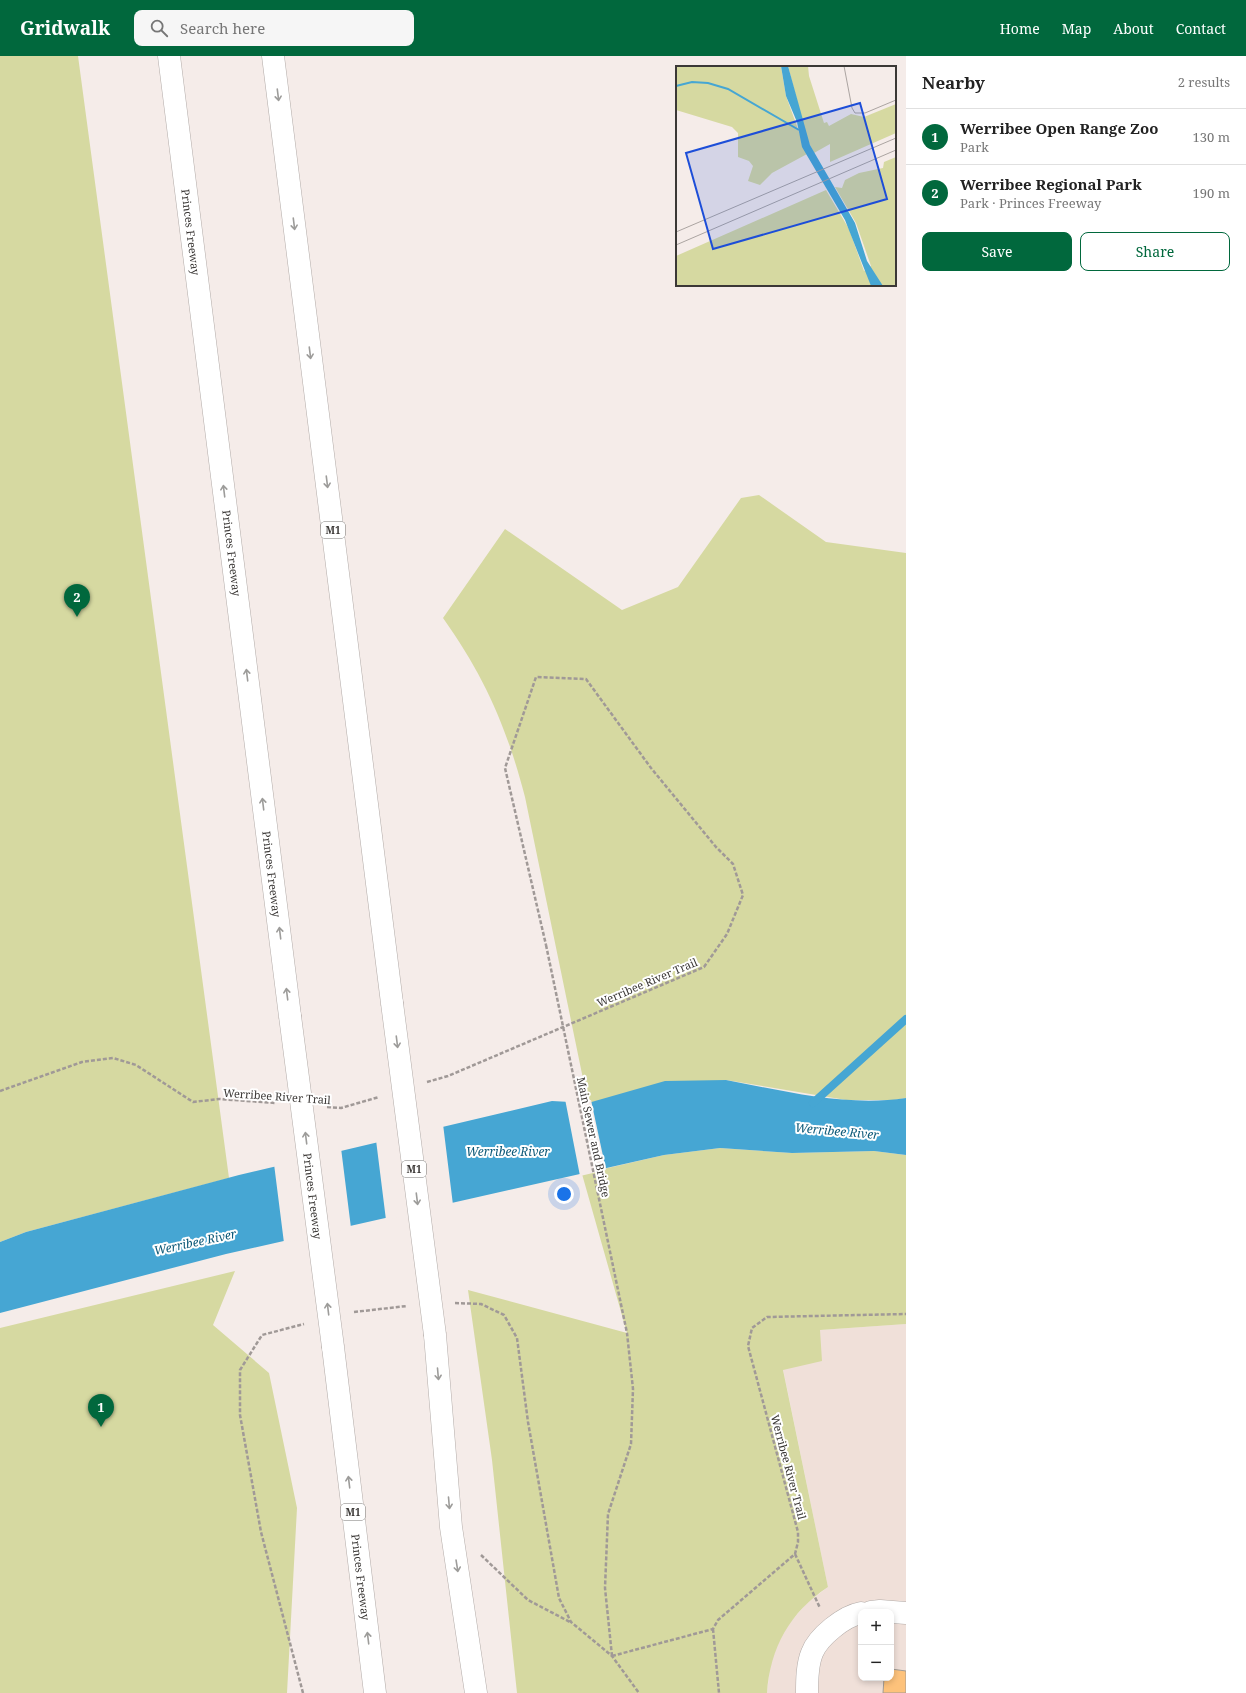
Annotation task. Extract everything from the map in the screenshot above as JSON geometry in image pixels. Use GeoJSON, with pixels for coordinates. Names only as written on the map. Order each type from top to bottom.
{"type":"FeatureCollection","features":[{"type":"Feature","properties":{"kind":"main road","name":"Princes Freeway"},"geometry":{"type":"LineString","coordinates":[[169,56],[333,1348],[375,1693]]}},
{"type":"Feature","properties":{"kind":"main road","name":"M1"},"geometry":{"type":"LineString","coordinates":[[273,56],[435,1335],[452,1527],[476,1693]]}},
{"type":"Feature","properties":{"kind":"main road"},"geometry":{"type":"LineString","coordinates":[[894,1612],[906,1613]]}},
{"type":"Feature","properties":{"kind":"main road"},"geometry":{"type":"LineString","coordinates":[[807,1693],[807,1682],[812,1652],[832,1627],[854,1614],[858,1613]]}},
{"type":"Feature","properties":{"kind":"path","name":"Werribee River Trail"},"geometry":{"type":"LineString","coordinates":[[425,1083],[448,1076],[704,967],[727,934],[743,895],[733,864],[716,847],[651,768],[586,678],[536,677],[505,768],[546,945]]}},
{"type":"Feature","properties":{"kind":"path","name":"Main Sewer and Bridge"},"geometry":{"type":"LineString","coordinates":[[546,945],[627,1333],[633,1389],[631,1444],[608,1514],[605,1588],[612,1656]]}},
{"type":"Feature","properties":{"kind":"path","name":"Werribee River Trail"},"geometry":{"type":"LineString","coordinates":[[0,1091],[82,1062],[114,1058],[136,1065],[193,1102],[219,1099],[280,1104]]}},
{"type":"Feature","properties":{"kind":"path","name":"Werribee River Trail"},"geometry":{"type":"LineString","coordinates":[[325,1107],[341,1108],[386,1094]]}},
{"type":"Feature","properties":{"kind":"path"},"geometry":{"type":"LineString","coordinates":[[451,1302],[481,1304],[504,1316],[517,1338],[528,1422],[559,1598],[571,1622]]}},
{"type":"Feature","properties":{"kind":"path"},"geometry":{"type":"LineString","coordinates":[[351,1313],[413,1306]]}},
{"type":"Feature","properties":{"kind":"path","name":"Werribee River Trail"},"geometry":{"type":"LineString","coordinates":[[795,1554],[798,1542],[798,1532],[748,1346],[752,1328],[767,1317],[906,1314]]}},
{"type":"Feature","properties":{"kind":"path"},"geometry":{"type":"LineString","coordinates":[[303,1693],[261,1532],[240,1415],[240,1370],[262,1335],[306,1324]]}},
{"type":"Feature","properties":{"kind":"path"},"geometry":{"type":"LineString","coordinates":[[452,1527],[528,1600],[571,1622],[612,1656],[639,1693]]}},
{"type":"Feature","properties":{"kind":"path"},"geometry":{"type":"LineString","coordinates":[[719,1693],[713,1629],[718,1620],[795,1554],[819,1608],[832,1627]]}},
{"type":"Feature","properties":{"kind":"path"},"geometry":{"type":"LineString","coordinates":[[612,1656],[713,1629]]}},
{"type":"Feature","properties":{"kind":"shaded area"},"geometry":{"type":"Polygon","coordinates":[[[906,1324],[906,1693],[767,1693],[771,1660],[784,1630],[806,1604],[828,1587],[783,1369],[820,1330],[906,1324]]]}},
{"type":"Feature","properties":{"kind":"green space"},"geometry":{"type":"Polygon","coordinates":[[[0,56],[78,56],[229,1178],[26,1232],[0,1242],[0,56]]]}},
{"type":"Feature","properties":{"kind":"green space"},"geometry":{"type":"Polygon","coordinates":[[[759,495],[826,542],[906,553],[906,1098],[894,1100],[846,1100],[726,1080],[588,1103],[525,797],[518,772],[502,726],[483,682],[443,618],[505,529],[622,610],[678,587],[741,498],[759,495]]]}},
{"type":"Feature","properties":{"kind":"green space"},"geometry":{"type":"Polygon","coordinates":[[[720,1148],[792,1153],[874,1151],[906,1155],[906,1324],[820,1330],[822,1361],[783,1370],[828,1587],[803,1608],[784,1632],[772,1661],[767,1693],[517,1693],[492,1460],[468,1290],[627,1333],[582,1174],[664,1155],[720,1148]]]}},
{"type":"Feature","properties":{"kind":"green space"},"geometry":{"type":"Polygon","coordinates":[[[235,1271],[213,1325],[269,1373],[297,1508],[287,1693],[0,1693],[0,1328],[235,1271]]]}},
{"type":"Feature","properties":{"kind":"water","name":"Werribee River"},"geometry":{"type":"Polygon","coordinates":[[[726,1080],[793,1093],[838,1099],[861,1101],[906,1098],[906,1155],[874,1151],[792,1153],[720,1148],[664,1155],[226,1254],[0,1313],[0,1242],[26,1232],[239,1175],[552,1101],[588,1103],[665,1081],[726,1080]]]}},
{"type":"Feature","properties":{"kind":"pier"},"geometry":{"type":"Polygon","coordinates":[[[565,1099],[591,1100],[606,1170],[580,1176],[565,1099]]]}},
{"type":"Feature","properties":{"kind":"pier"},"geometry":{"type":"Polygon","coordinates":[[[443,1124],[453,1205],[386,1220],[376,1140],[443,1124]]]}},
{"type":"Feature","properties":{"kind":"pier"},"geometry":{"type":"Polygon","coordinates":[[[341,1148],[351,1228],[284,1243],[274,1164],[341,1148]]]}},
{"type":"Feature","properties":{"kind":"building"},"geometry":{"type":"Polygon","coordinates":[[[894,1669],[906,1671],[906,1693],[883,1693],[884,1681],[894,1681],[894,1669]]]}},
{"type":"Feature","properties":{"kind":"waterway"},"geometry":{"type":"LineString","coordinates":[[813,1103],[906,1019]]}},
{"type":"Feature","properties":{"kind":"place","name":"Werribee Regional Park"},"geometry":{"type":"Point","coordinates":[77,617]}},
{"type":"Feature","properties":{"kind":"place","name":"Werribee Open Range Zoo"},"geometry":{"type":"Point","coordinates":[101,1427]}}]}
